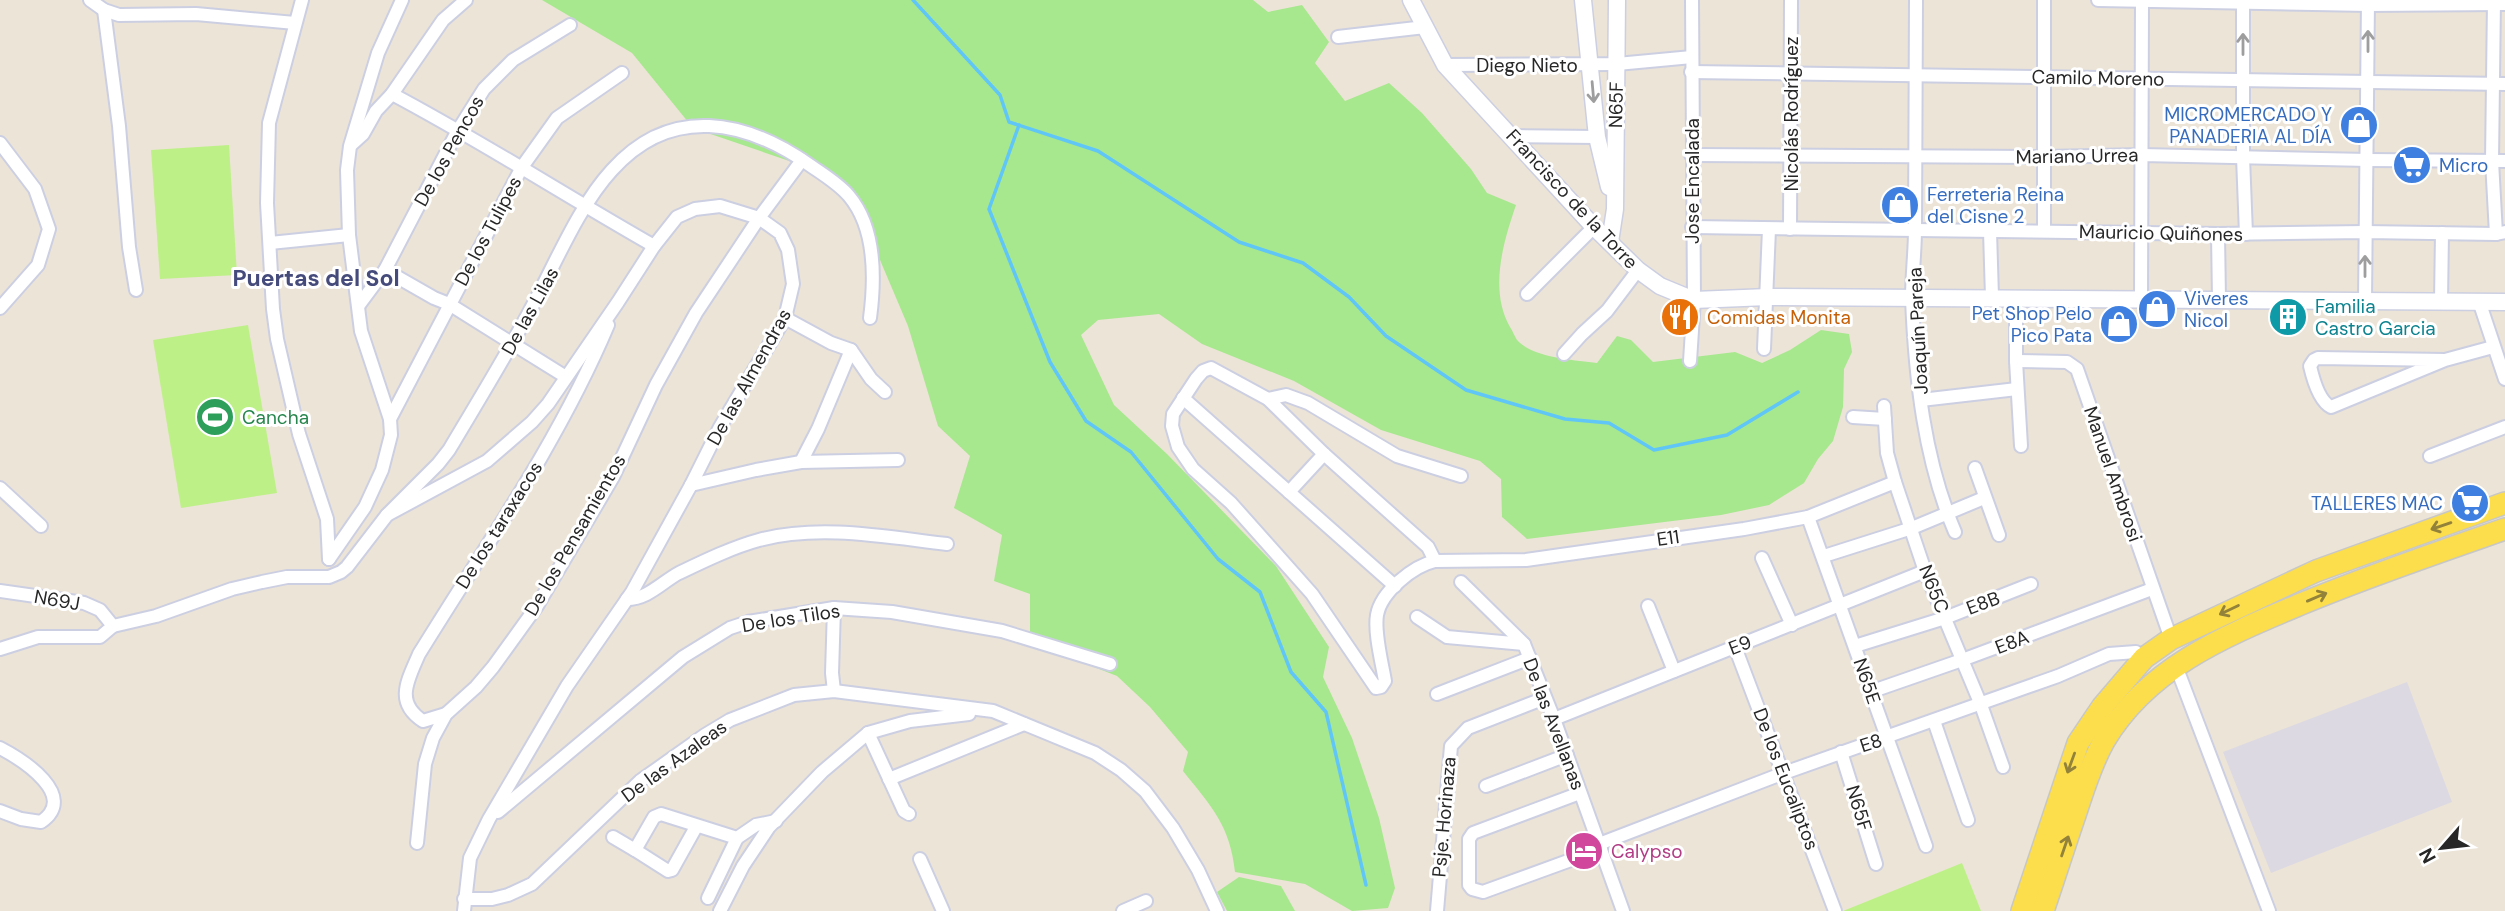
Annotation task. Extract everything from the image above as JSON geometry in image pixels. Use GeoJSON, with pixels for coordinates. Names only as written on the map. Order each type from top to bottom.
{"type":"FeatureCollection","features":[{"type":"Feature","properties":{"kind":"main road"},"geometry":{"type":"LineString","coordinates":[[2022,911],[2078,743],[2103,706],[2144,657],[2171,639],[2234,608],[2336,563],[2505,503]]}},
{"type":"Feature","properties":{"kind":"main road"},"geometry":{"type":"LineString","coordinates":[[2043,911],[2086,783],[2104,741],[2132,705],[2157,680],[2220,639],[2359,580],[2505,529]]}},
{"type":"Feature","properties":{"kind":"street"},"geometry":{"type":"LineString","coordinates":[[90,0],[104,10],[119,15],[196,14],[295,23]]}},
{"type":"Feature","properties":{"kind":"street"},"geometry":{"type":"LineString","coordinates":[[113,626],[156,616],[232,589],[261,582],[287,577],[329,577],[327,519],[299,433],[277,339],[267,203],[269,124],[302,0]]}},
{"type":"Feature","properties":{"kind":"street"},"geometry":{"type":"LineString","coordinates":[[329,559],[365,507],[388,451],[390,419],[361,331],[349,235],[347,170],[350,146],[378,53],[402,0]]}},
{"type":"Feature","properties":{"kind":"street"},"geometry":{"type":"LineString","coordinates":[[350,146],[363,134],[376,111],[392,94],[443,20],[466,0]]}},
{"type":"Feature","properties":{"kind":"street","name":"Francisco de la Torre"},"geometry":{"type":"LineString","coordinates":[[1411,0],[1445,65],[1594,227],[1638,270],[1660,286],[1694,300],[1768,296],[2505,302]]}},
{"type":"Feature","properties":{"kind":"street"},"geometry":{"type":"LineString","coordinates":[[1583,0],[1597,137],[1615,209],[1610,243]]}},
{"type":"Feature","properties":{"kind":"street","name":"N65F"},"geometry":{"type":"LineString","coordinates":[[1615,209],[1617,0]]}},
{"type":"Feature","properties":{"kind":"street","name":"Jose Encalada"},"geometry":{"type":"LineString","coordinates":[[1690,361],[1694,300],[1692,0]]}},
{"type":"Feature","properties":{"kind":"street","name":"Nicolás Rodríguez"},"geometry":{"type":"LineString","coordinates":[[1790,229],[1791,0]]}},
{"type":"Feature","properties":{"kind":"street","name":"Joaquín Pareja"},"geometry":{"type":"LineString","coordinates":[[1916,0],[1912,297],[1921,400],[1929,453],[1955,532]]}},
{"type":"Feature","properties":{"kind":"street"},"geometry":{"type":"LineString","coordinates":[[2044,0],[2044,231]]}},
{"type":"Feature","properties":{"kind":"street"},"geometry":{"type":"LineString","coordinates":[[2098,0],[2498,3],[2501,233]]}},
{"type":"Feature","properties":{"kind":"street"},"geometry":{"type":"LineString","coordinates":[[2141,299],[2142,0]]}},
{"type":"Feature","properties":{"kind":"street"},"geometry":{"type":"LineString","coordinates":[[2243,1],[2246,234]]}},
{"type":"Feature","properties":{"kind":"street"},"geometry":{"type":"LineString","coordinates":[[2365,301],[2368,2]]}},
{"type":"Feature","properties":{"kind":"street"},"geometry":{"type":"LineString","coordinates":[[104,10],[136,290]]}},
{"type":"Feature","properties":{"kind":"street","name":"De los Pencos"},"geometry":{"type":"LineString","coordinates":[[359,305],[385,270],[457,132],[484,89],[513,60],[570,25]]}},
{"type":"Feature","properties":{"kind":"street"},"geometry":{"type":"LineString","coordinates":[[1338,37],[1425,27]]}},
{"type":"Feature","properties":{"kind":"street","name":"Diego Nieto"},"geometry":{"type":"LineString","coordinates":[[1445,65],[1591,65],[1692,57]]}},
{"type":"Feature","properties":{"kind":"street","name":"Camilo Moreno"},"geometry":{"type":"LineString","coordinates":[[1692,72],[2499,84]]}},
{"type":"Feature","properties":{"kind":"street","name":"De los Tulipes"},"geometry":{"type":"LineString","coordinates":[[390,419],[522,167],[557,118],[622,73]]}},
{"type":"Feature","properties":{"kind":"street"},"geometry":{"type":"LineString","coordinates":[[392,94],[654,246]]}},
{"type":"Feature","properties":{"kind":"street","name":"De las Lilas"},"geometry":{"type":"LineString","coordinates":[[329,577],[347,567],[387,515],[449,450],[512,344],[586,207],[611,171],[649,139],[682,127],[710,125],[757,136],[802,160],[849,196],[867,236],[873,292],[870,318]]}},
{"type":"Feature","properties":{"kind":"street"},"geometry":{"type":"LineString","coordinates":[[1512,136],[1597,137]]}},
{"type":"Feature","properties":{"kind":"street"},"geometry":{"type":"LineString","coordinates":[[0,143],[35,189],[49,229],[38,265],[0,308]]}},
{"type":"Feature","properties":{"kind":"street","name":"Mariano Urrea"},"geometry":{"type":"LineString","coordinates":[[1691,155],[2142,155],[2499,161]]}},
{"type":"Feature","properties":{"kind":"street","name":"De los Pensamientos"},"geometry":{"type":"LineString","coordinates":[[418,843],[425,764],[433,738],[446,714],[476,687],[493,667],[537,606],[613,477],[656,385],[696,313],[759,218],[802,160]]}},
{"type":"Feature","properties":{"kind":"street","name":"De las Almendras"},"geometry":{"type":"LineString","coordinates":[[387,515],[475,468],[502,450],[532,422],[677,217],[695,209],[720,206],[759,218],[780,233],[788,250],[793,284],[785,318],[720,427],[627,599],[567,686],[489,819],[470,858],[464,905]]}},
{"type":"Feature","properties":{"kind":"street"},"geometry":{"type":"LineString","coordinates":[[1527,294],[1594,227]]}},
{"type":"Feature","properties":{"kind":"street","name":"Mauricio Quiñones"},"geometry":{"type":"LineString","coordinates":[[1692,227],[2218,234],[2501,233]]}},
{"type":"Feature","properties":{"kind":"street"},"geometry":{"type":"LineString","coordinates":[[1764,349],[1769,229]]}},
{"type":"Feature","properties":{"kind":"street"},"geometry":{"type":"LineString","coordinates":[[1990,231],[1992,298]]}},
{"type":"Feature","properties":{"kind":"street"},"geometry":{"type":"LineString","coordinates":[[2441,301],[2442,233]]}},
{"type":"Feature","properties":{"kind":"street"},"geometry":{"type":"LineString","coordinates":[[2218,234],[2219,299]]}},
{"type":"Feature","properties":{"kind":"street"},"geometry":{"type":"LineString","coordinates":[[270,243],[349,235]]}},
{"type":"Feature","properties":{"kind":"street"},"geometry":{"type":"LineString","coordinates":[[385,270],[449,304],[566,377]]}},
{"type":"Feature","properties":{"kind":"street"},"geometry":{"type":"LineString","coordinates":[[1564,354],[1581,334],[1607,311],[1638,270]]}},
{"type":"Feature","properties":{"kind":"street"},"geometry":{"type":"LineString","coordinates":[[2017,298],[2016,361],[2021,446]]}},
{"type":"Feature","properties":{"kind":"street"},"geometry":{"type":"LineString","coordinates":[[2479,301],[2505,379]]}},
{"type":"Feature","properties":{"kind":"street","name":"De los taraxacos"},"geometry":{"type":"LineString","coordinates":[[446,714],[423,721],[410,713],[405,701],[407,685],[419,654],[539,460],[597,352],[618,302]]}},
{"type":"Feature","properties":{"kind":"street"},"geometry":{"type":"LineString","coordinates":[[785,318],[831,343],[851,350],[871,379],[885,392]]}},
{"type":"Feature","properties":{"kind":"street"},"geometry":{"type":"LineString","coordinates":[[2445,360],[2318,358],[2311,363],[2311,369],[2322,398],[2328,406],[2336,406],[2445,360],[2493,347]]}},
{"type":"Feature","properties":{"kind":"street"},"geometry":{"type":"LineString","coordinates":[[801,462],[851,350]]}},
{"type":"Feature","properties":{"kind":"street","name":"Manuel Ambrosi"},"geometry":{"type":"LineString","coordinates":[[2016,361],[2067,362],[2077,369],[2171,639]]}},
{"type":"Feature","properties":{"kind":"street"},"geometry":{"type":"LineString","coordinates":[[1211,368],[1268,398],[1324,454],[1428,547],[1435,561],[1418,566],[1395,586],[1382,603],[1376,618],[1385,681],[1379,688],[1373,686],[1312,594],[1231,503],[1189,464],[1178,447],[1172,426],[1172,414],[1183,398],[1203,371],[1211,368]]}},
{"type":"Feature","properties":{"kind":"street"},"geometry":{"type":"LineString","coordinates":[[1921,400],[2017,389]]}},
{"type":"Feature","properties":{"kind":"street"},"geometry":{"type":"LineString","coordinates":[[1268,398],[1286,395],[1308,403],[1396,456],[1461,476]]}},
{"type":"Feature","properties":{"kind":"street"},"geometry":{"type":"LineString","coordinates":[[1183,398],[1395,586]]}},
{"type":"Feature","properties":{"kind":"street","name":"N65C"},"geometry":{"type":"LineString","coordinates":[[1853,417],[1885,413],[1886,453],[1895,482],[1925,571],[2003,767]]}},
{"type":"Feature","properties":{"kind":"street"},"geometry":{"type":"LineString","coordinates":[[2430,456],[2505,427]]}},
{"type":"Feature","properties":{"kind":"street"},"geometry":{"type":"LineString","coordinates":[[1289,492],[1324,454]]}},
{"type":"Feature","properties":{"kind":"street"},"geometry":{"type":"LineString","coordinates":[[691,485],[801,462],[898,460]]}},
{"type":"Feature","properties":{"kind":"street"},"geometry":{"type":"LineString","coordinates":[[1975,468],[1999,536]]}},
{"type":"Feature","properties":{"kind":"street","name":"E11"},"geometry":{"type":"LineString","coordinates":[[1435,561],[1525,559],[1744,528],[1808,517],[1895,482]]}},
{"type":"Feature","properties":{"kind":"street"},"geometry":{"type":"LineString","coordinates":[[0,488],[41,526]]}},
{"type":"Feature","properties":{"kind":"street"},"geometry":{"type":"LineString","coordinates":[[1824,556],[1912,528],[1984,498]]}},
{"type":"Feature","properties":{"kind":"street","name":"N65E"},"geometry":{"type":"LineString","coordinates":[[1808,517],[1926,846]]}},
{"type":"Feature","properties":{"kind":"street"},"geometry":{"type":"LineString","coordinates":[[627,599],[645,597],[679,573],[758,540],[783,535],[850,532],[947,544]]}},
{"type":"Feature","properties":{"kind":"street"},"geometry":{"type":"LineString","coordinates":[[1762,558],[1792,625]]}},
{"type":"Feature","properties":{"kind":"street","name":"E9"},"geometry":{"type":"LineString","coordinates":[[1554,719],[1925,571]]}},
{"type":"Feature","properties":{"kind":"street"},"geometry":{"type":"LineString","coordinates":[[1461,582],[1524,644]]}},
{"type":"Feature","properties":{"kind":"street","name":"E8B"},"geometry":{"type":"LineString","coordinates":[[1855,646],[1945,618],[2031,584]]}},
{"type":"Feature","properties":{"kind":"street","name":"E8A"},"geometry":{"type":"LineString","coordinates":[[1870,692],[2152,589]]}},
{"type":"Feature","properties":{"kind":"street","name":"N69J"},"geometry":{"type":"LineString","coordinates":[[0,591],[84,603],[100,610],[113,626],[100,637],[38,637],[0,649]]}},
{"type":"Feature","properties":{"kind":"street"},"geometry":{"type":"LineString","coordinates":[[1648,606],[1674,671]]}},
{"type":"Feature","properties":{"kind":"street"},"geometry":{"type":"LineString","coordinates":[[834,608],[834,691]]}},
{"type":"Feature","properties":{"kind":"street","name":"De los Tilos"},"geometry":{"type":"LineString","coordinates":[[489,819],[683,657],[730,628],[748,622],[834,608],[892,612],[1002,631],[1110,664]]}},
{"type":"Feature","properties":{"kind":"street","name":"De las Avellanas"},"geometry":{"type":"LineString","coordinates":[[1417,617],[1447,636],[1524,644],[1623,911]]}},
{"type":"Feature","properties":{"kind":"street","name":"De los Eucaliptos"},"geometry":{"type":"LineString","coordinates":[[1735,647],[1835,911]]}},
{"type":"Feature","properties":{"kind":"street","name":"E8"},"geometry":{"type":"LineString","coordinates":[[1580,793],[1473,833],[1469,839],[1468,867],[1469,885],[1472,889],[1483,892],[1784,773],[1980,705],[2109,654],[2136,652],[2144,657]]}},
{"type":"Feature","properties":{"kind":"street"},"geometry":{"type":"LineString","coordinates":[[1437,694],[1530,658]]}},
{"type":"Feature","properties":{"kind":"street"},"geometry":{"type":"LineString","coordinates":[[2176,666],[2269,911]]}},
{"type":"Feature","properties":{"kind":"street","name":"De las Azaleas"},"geometry":{"type":"LineString","coordinates":[[464,905],[508,895],[532,884],[640,781],[705,734],[730,720],[794,695],[834,691],[993,711]]}},
{"type":"Feature","properties":{"kind":"street","name":"Psje. Horinaza"},"geometry":{"type":"LineString","coordinates":[[1437,911],[1451,746],[1468,728],[1545,698]]}},
{"type":"Feature","properties":{"kind":"street"},"geometry":{"type":"LineString","coordinates":[[720,911],[743,866],[776,821],[822,772],[868,733],[910,721],[993,711],[1095,753],[1121,770],[1145,791],[1179,838],[1217,911]]}},
{"type":"Feature","properties":{"kind":"street"},"geometry":{"type":"LineString","coordinates":[[1934,721],[1968,820]]}},
{"type":"Feature","properties":{"kind":"street"},"geometry":{"type":"LineString","coordinates":[[889,779],[1024,724]]}},
{"type":"Feature","properties":{"kind":"street"},"geometry":{"type":"LineString","coordinates":[[868,733],[904,811],[909,814]]}},
{"type":"Feature","properties":{"kind":"street"},"geometry":{"type":"LineString","coordinates":[[0,748],[42,778],[55,804],[54,810],[41,822],[21,819],[0,811]]}},
{"type":"Feature","properties":{"kind":"street","name":"N65F"},"geometry":{"type":"LineString","coordinates":[[1841,752],[1876,864]]}},
{"type":"Feature","properties":{"kind":"street"},"geometry":{"type":"LineString","coordinates":[[1486,786],[1567,755]]}},
{"type":"Feature","properties":{"kind":"street"},"geometry":{"type":"LineString","coordinates":[[635,850],[654,817],[661,814],[737,838]]}},
{"type":"Feature","properties":{"kind":"street"},"geometry":{"type":"LineString","coordinates":[[709,898],[737,838],[756,825],[776,821]]}},
{"type":"Feature","properties":{"kind":"street"},"geometry":{"type":"LineString","coordinates":[[613,837],[668,871],[673,870],[696,827]]}},
{"type":"Feature","properties":{"kind":"street"},"geometry":{"type":"LineString","coordinates":[[920,859],[943,911]]}},
{"type":"Feature","properties":{"kind":"street"},"geometry":{"type":"LineString","coordinates":[[1123,911],[1146,901]]}},
{"type":"Feature","properties":{"kind":"shaded area"},"geometry":{"type":"Polygon","coordinates":[[[2407,682],[2452,802],[2271,873],[2223,752],[2407,682]]]}},
{"type":"Feature","properties":{"kind":"green space"},"geometry":{"type":"Polygon","coordinates":[[[542,0],[1253,0],[1268,12],[1302,5],[1329,42],[1315,63],[1345,101],[1389,83],[1422,113],[1471,169],[1487,193],[1516,205],[1500,266],[1500,298],[1510,327],[1525,347],[1544,355],[1597,363],[1617,336],[1631,340],[1653,362],[1735,352],[1762,363],[1790,350],[1821,330],[1849,334],[1852,352],[1844,369],[1843,407],[1833,441],[1818,459],[1804,483],[1769,505],[1721,515],[1527,539],[1502,517],[1501,479],[1480,461],[1381,430],[1294,381],[1202,344],[1159,314],[1098,320],[1081,335],[1114,405],[1167,454],[1276,566],[1329,647],[1323,677],[1352,738],[1379,818],[1395,888],[1388,908],[1352,911],[1305,884],[1235,872],[1229,841],[1218,817],[1183,771],[1188,752],[1150,707],[1117,676],[1030,642],[1030,594],[994,581],[1002,535],[954,508],[970,456],[938,426],[908,326],[858,208],[798,164],[693,128],[632,53],[542,0]]]}},
{"type":"Feature","properties":{"kind":"green space"},"geometry":{"type":"Polygon","coordinates":[[[229,145],[237,275],[160,279],[151,150],[229,145]]]}},
{"type":"Feature","properties":{"kind":"green space","name":"Cancha"},"geometry":{"type":"Polygon","coordinates":[[[248,325],[277,493],[181,508],[153,340],[248,325]]]}},
{"type":"Feature","properties":{"kind":"green space"},"geometry":{"type":"Polygon","coordinates":[[[1962,863],[1981,911],[1843,911],[1962,863]]]}},
{"type":"Feature","properties":{"kind":"green space"},"geometry":{"type":"Polygon","coordinates":[[[1239,877],[1281,886],[1295,911],[1227,911],[1217,892],[1239,877]]]}},
{"type":"Feature","properties":{"kind":"waterway"},"geometry":{"type":"LineString","coordinates":[[913,0],[1000,95],[1009,122],[1098,151],[1239,242],[1303,263],[1349,297],[1386,336],[1466,390],[1565,419],[1609,423],[1654,450],[1727,435],[1798,392]]}},
{"type":"Feature","properties":{"kind":"waterway"},"geometry":{"type":"LineString","coordinates":[[1019,125],[989,209],[1050,362],[1086,421],[1131,452],[1218,559],[1260,592],[1291,672],[1326,712],[1366,885]]}},
{"type":"Feature","properties":{"kind":"place","name":"MICROMERCADO Y PANADERIA AL DÍA"},"geometry":{"type":"Point","coordinates":[2359,125]}},
{"type":"Feature","properties":{"kind":"place","name":"Micro"},"geometry":{"type":"Point","coordinates":[2412,165]}},
{"type":"Feature","properties":{"kind":"place","name":"Ferreteria Reina del Cisne 2"},"geometry":{"type":"Point","coordinates":[1900,205]}},
{"type":"Feature","properties":{"kind":"place","name":"Viveres Nicol"},"geometry":{"type":"Point","coordinates":[2157,309]}},
{"type":"Feature","properties":{"kind":"place","name":"Comidas Monita"},"geometry":{"type":"Point","coordinates":[1680,317]}},
{"type":"Feature","properties":{"kind":"place","name":"Familia Castro Garcia"},"geometry":{"type":"Point","coordinates":[2288,317]}},
{"type":"Feature","properties":{"kind":"place","name":"Pet Shop Pelo Pico Pata"},"geometry":{"type":"Point","coordinates":[2119,324]}},
{"type":"Feature","properties":{"kind":"place","name":"Cancha"},"geometry":{"type":"Point","coordinates":[215,417]}},
{"type":"Feature","properties":{"kind":"place","name":"TALLERES MAC"},"geometry":{"type":"Point","coordinates":[2470,503]}},
{"type":"Feature","properties":{"kind":"place","name":"Calypso"},"geometry":{"type":"Point","coordinates":[1584,851]}},
{"type":"Feature","properties":{"kind":"district","name":"Puertas del Sol"},"geometry":{"type":"Point","coordinates":[316,278]}}]}
